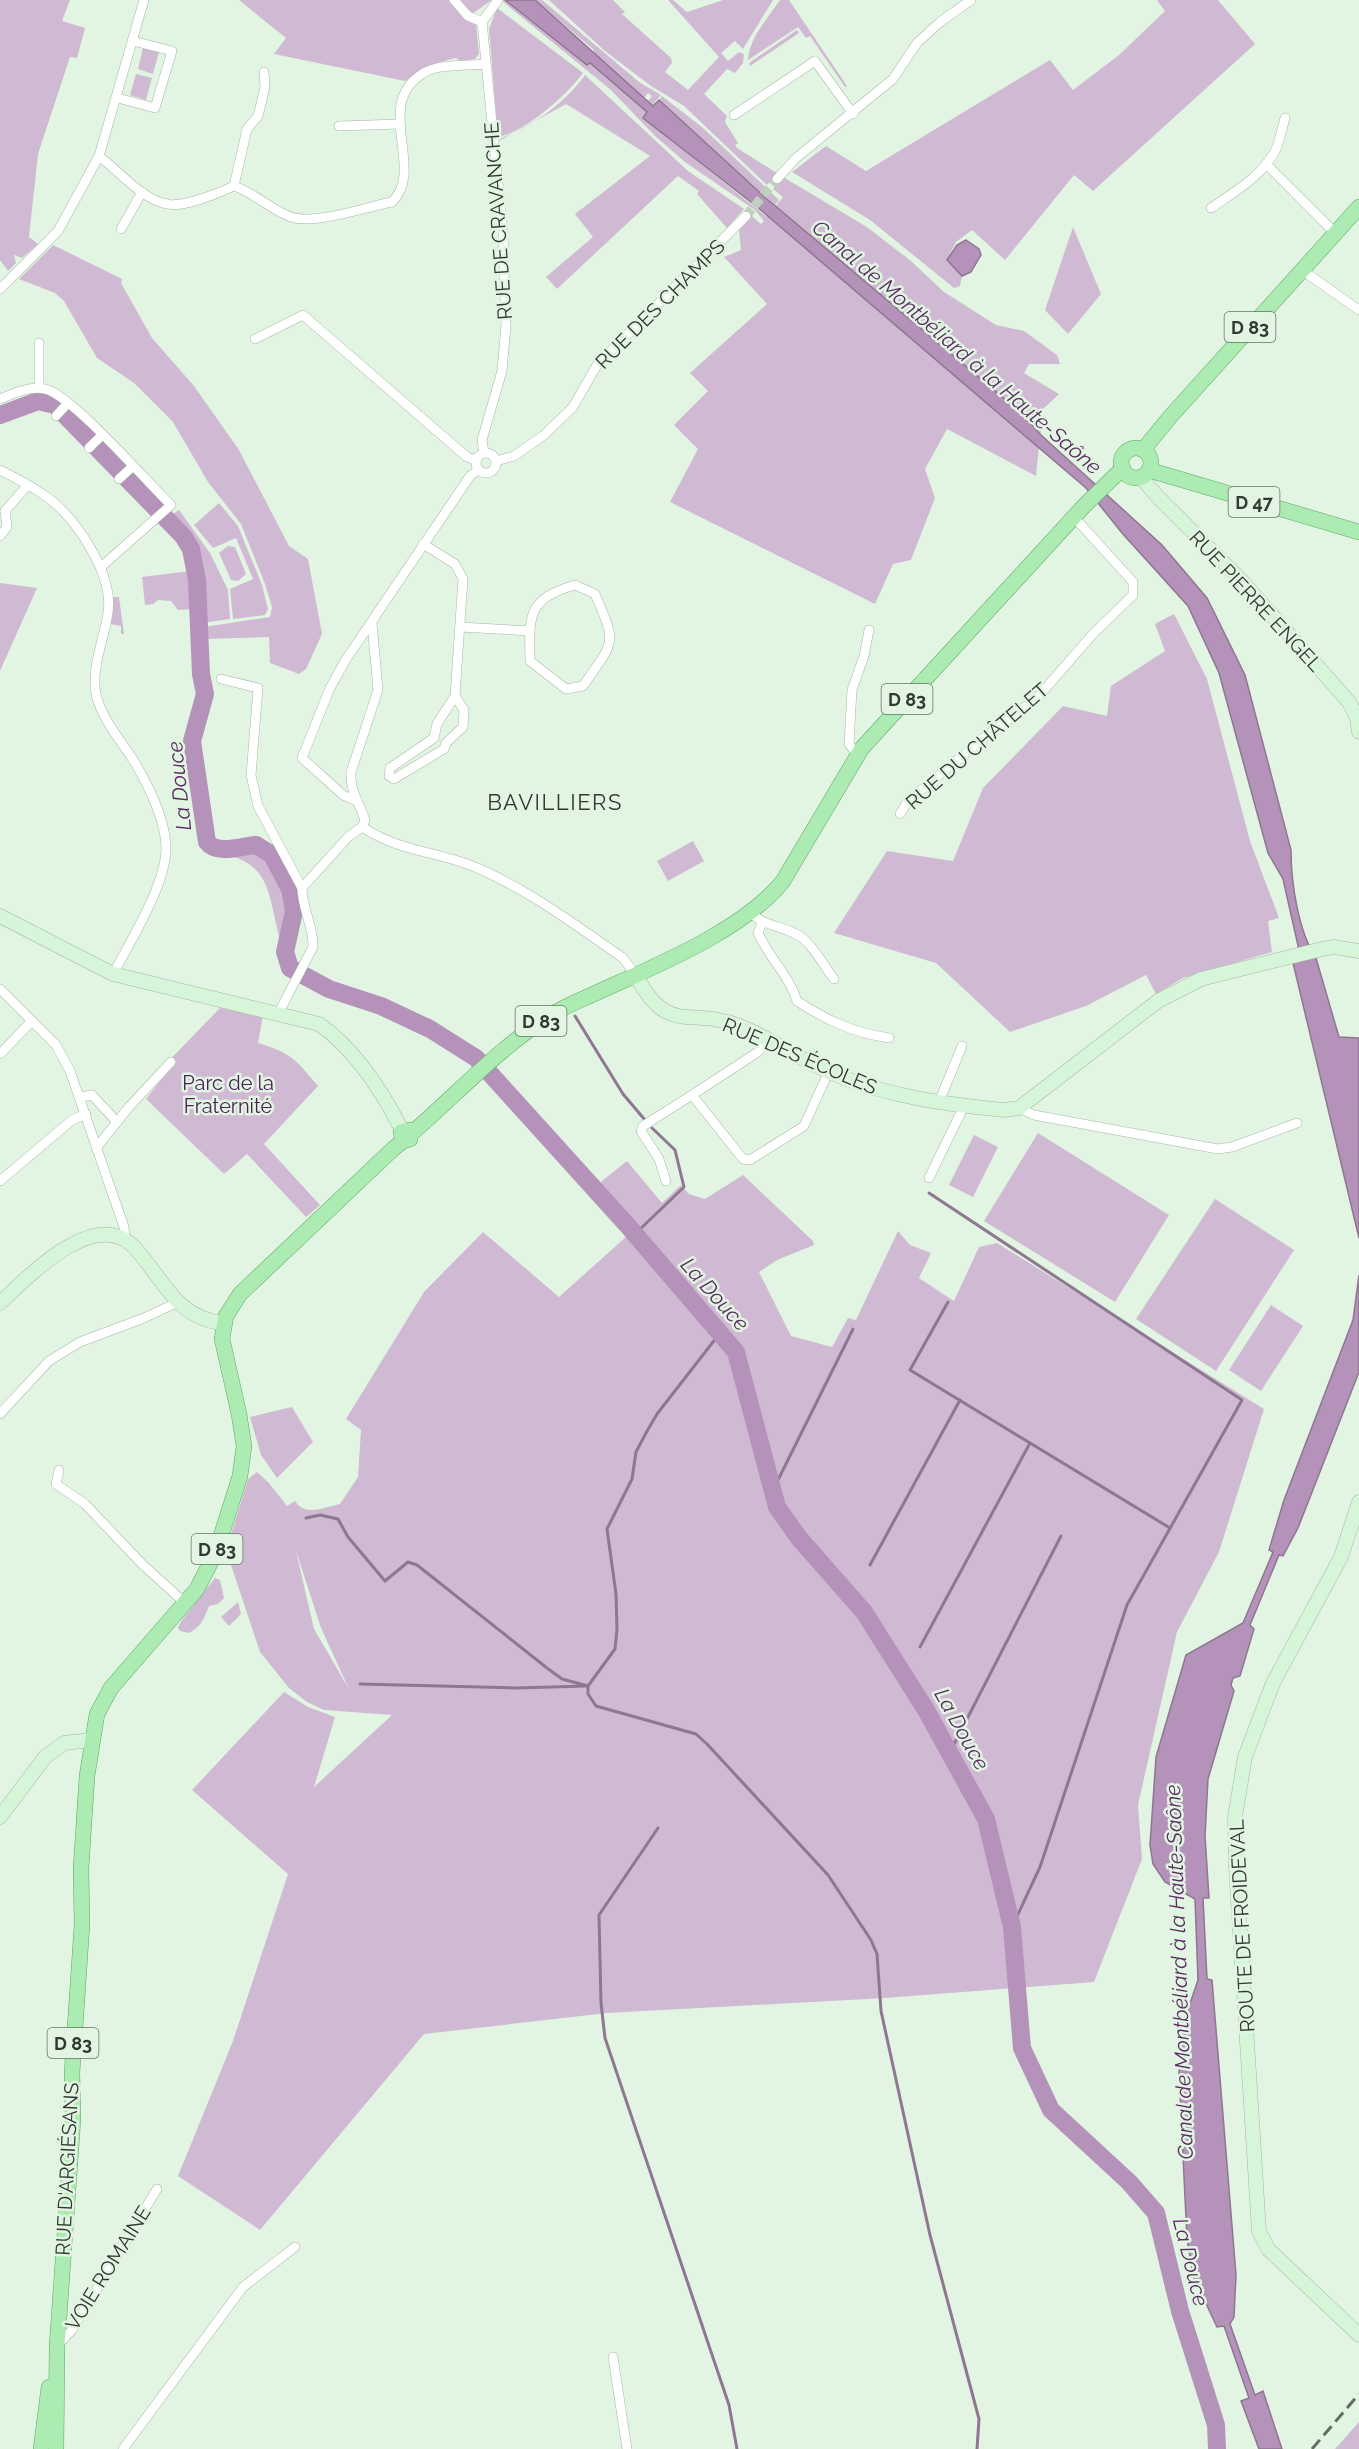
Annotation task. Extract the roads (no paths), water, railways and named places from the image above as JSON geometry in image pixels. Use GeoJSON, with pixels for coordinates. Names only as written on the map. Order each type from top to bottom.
{"type":"FeatureCollection","features":[{"type":"Feature","properties":{"kind":"main road","name":"D 83"},"geometry":{"type":"LineString","coordinates":[[1143,450],[1359,207]]}},
{"type":"Feature","properties":{"kind":"main road"},"geometry":{"type":"LineString","coordinates":[[1134,448],[1143,450],[1150,457],[1145,473],[1128,475],[1123,468],[1125,453],[1134,448]]}},
{"type":"Feature","properties":{"kind":"main road","name":"D 83"},"geometry":{"type":"LineString","coordinates":[[91,1740],[97,1714],[111,1688],[204,1579],[216,1552],[240,1476],[243,1459],[243,1434],[222,1339],[224,1323],[240,1294],[406,1135],[529,1029],[554,1013],[757,918],[783,881],[858,755],[1074,517],[1123,468]]}},
{"type":"Feature","properties":{"kind":"main road","name":"D 47"},"geometry":{"type":"LineString","coordinates":[[1145,473],[1359,532]]}},
{"type":"Feature","properties":{"kind":"main road","name":"RUE D'ARGIÉSANS"},"geometry":{"type":"LineString","coordinates":[[56,2446],[57,2346],[73,2119],[74,2018],[78,1985],[81,1868],[91,1740]]}},
{"type":"Feature","properties":{"kind":"main road","name":"RUE D'ARGIÉSANS"},"geometry":{"type":"LineString","coordinates":[[41,2449],[57,2346]]}},
{"type":"Feature","properties":{"kind":"street"},"geometry":{"type":"LineString","coordinates":[[0,290],[58,231],[99,156],[118,98],[144,0]]}},
{"type":"Feature","properties":{"kind":"street"},"geometry":{"type":"LineString","coordinates":[[454,0],[468,16],[482,22],[498,0]]}},
{"type":"Feature","properties":{"kind":"street"},"geometry":{"type":"LineString","coordinates":[[777,179],[796,158],[854,114],[893,79],[917,43],[940,22],[971,0]]}},
{"type":"Feature","properties":{"kind":"street","name":"RUE DE CRAVANCHE"},"geometry":{"type":"LineString","coordinates":[[482,22],[503,233],[506,325],[502,371],[482,440],[484,453]]}},
{"type":"Feature","properties":{"kind":"street"},"geometry":{"type":"LineString","coordinates":[[118,98],[155,108],[172,51],[133,41]]}},
{"type":"Feature","properties":{"kind":"street"},"geometry":{"type":"LineString","coordinates":[[734,115],[815,61],[854,114]]}},
{"type":"Feature","properties":{"kind":"street"},"geometry":{"type":"LineString","coordinates":[[99,156],[142,192],[167,204],[179,204],[234,186],[253,192],[290,217],[307,220],[392,202],[400,194],[405,180],[399,124],[401,106],[409,88],[422,74],[439,68],[486,64]]}},
{"type":"Feature","properties":{"kind":"street"},"geometry":{"type":"LineString","coordinates":[[234,186],[247,129],[258,116],[265,87],[264,72]]}},
{"type":"Feature","properties":{"kind":"street"},"geometry":{"type":"LineString","coordinates":[[1210,208],[1236,192],[1266,164],[1276,149],[1285,118]]}},
{"type":"Feature","properties":{"kind":"street"},"geometry":{"type":"LineString","coordinates":[[339,126],[399,124]]}},
{"type":"Feature","properties":{"kind":"street"},"geometry":{"type":"LineString","coordinates":[[1266,164],[1335,233]]}},
{"type":"Feature","properties":{"kind":"street"},"geometry":{"type":"LineString","coordinates":[[122,229],[142,192]]}},
{"type":"Feature","properties":{"kind":"street","name":"RUE DES CHAMPS"},"geometry":{"type":"LineString","coordinates":[[477,465],[491,472],[496,461],[514,456],[558,421],[573,407],[597,365],[746,216]]}},
{"type":"Feature","properties":{"kind":"street"},"geometry":{"type":"LineString","coordinates":[[1302,270],[1359,310]]}},
{"type":"Feature","properties":{"kind":"street"},"geometry":{"type":"LineString","coordinates":[[255,339],[303,315],[477,465]]}},
{"type":"Feature","properties":{"kind":"street"},"geometry":{"type":"LineString","coordinates":[[39,343],[39,388]]}},
{"type":"Feature","properties":{"kind":"street"},"geometry":{"type":"LineString","coordinates":[[0,399],[26,389],[48,389],[99,438],[125,473],[171,506],[101,567]]}},
{"type":"Feature","properties":{"kind":"street"},"geometry":{"type":"LineString","coordinates":[[56,416],[66,405]]}},
{"type":"Feature","properties":{"kind":"street"},"geometry":{"type":"LineString","coordinates":[[89,448],[99,438]]}},
{"type":"Feature","properties":{"kind":"street"},"geometry":{"type":"LineString","coordinates":[[354,800],[343,795],[302,758],[330,688],[345,661],[484,453],[490,453],[496,461]]}},
{"type":"Feature","properties":{"kind":"street"},"geometry":{"type":"LineString","coordinates":[[0,470],[47,497],[64,513],[101,567],[109,592],[109,611],[97,666],[95,689],[99,705],[138,768],[164,829],[166,849],[163,873],[113,974]]}},
{"type":"Feature","properties":{"kind":"street","name":"RUE PIERRE ENGEL"},"geometry":{"type":"LineString","coordinates":[[1145,473],[1156,495],[1240,579],[1349,702],[1357,718],[1359,732]]}},
{"type":"Feature","properties":{"kind":"street"},"geometry":{"type":"LineString","coordinates":[[0,536],[7,527],[2,510],[27,486]]}},
{"type":"Feature","properties":{"kind":"street","name":"RUE DU CHÂTELET"},"geometry":{"type":"LineString","coordinates":[[900,814],[917,794],[1038,697],[1092,635],[1133,595],[1133,582],[1074,517]]}},
{"type":"Feature","properties":{"kind":"street"},"geometry":{"type":"LineString","coordinates":[[423,544],[455,564],[463,579],[455,696],[437,724],[434,738],[390,768],[389,776],[394,779],[444,749],[446,743],[463,727],[464,710],[455,696]]}},
{"type":"Feature","properties":{"kind":"street"},"geometry":{"type":"LineString","coordinates":[[575,585],[595,594],[611,631],[611,645],[583,686],[566,689],[530,662],[530,631],[533,612],[550,592],[575,585]]}},
{"type":"Feature","properties":{"kind":"street"},"geometry":{"type":"LineString","coordinates":[[302,888],[348,837],[362,828],[365,820],[354,800],[350,783],[351,771],[378,690],[372,623]]}},
{"type":"Feature","properties":{"kind":"street"},"geometry":{"type":"LineString","coordinates":[[460,627],[530,631]]}},
{"type":"Feature","properties":{"kind":"street"},"geometry":{"type":"LineString","coordinates":[[858,755],[849,744],[852,690],[864,656],[868,630]]}},
{"type":"Feature","properties":{"kind":"street"},"geometry":{"type":"LineString","coordinates":[[221,679],[258,688],[251,775],[258,806],[302,888],[305,913],[314,935],[313,947],[279,1012]]}},
{"type":"Feature","properties":{"kind":"street"},"geometry":{"type":"LineString","coordinates":[[362,828],[388,843],[469,865],[511,884],[623,958],[636,975]]}},
{"type":"Feature","properties":{"kind":"street"},"geometry":{"type":"LineString","coordinates":[[0,916],[113,974],[194,996],[279,1012],[319,1024],[340,1038],[386,1100],[406,1135]]}},
{"type":"Feature","properties":{"kind":"street"},"geometry":{"type":"LineString","coordinates":[[834,979],[806,942],[795,933],[757,918],[758,933],[764,947],[791,983],[796,1001],[819,1016],[861,1034],[889,1038]]}},
{"type":"Feature","properties":{"kind":"street"},"geometry":{"type":"LineString","coordinates":[[1024,1104],[1158,1001],[1201,979],[1334,947],[1359,951]]}},
{"type":"Feature","properties":{"kind":"street","name":"RUE DES ÉCOLES"},"geometry":{"type":"LineString","coordinates":[[636,975],[655,1006],[671,1015],[741,1026],[795,1056],[887,1093],[1004,1110],[1024,1104],[1034,1115],[1218,1149],[1232,1147],[1297,1123]]}},
{"type":"Feature","properties":{"kind":"street"},"geometry":{"type":"LineString","coordinates":[[0,989],[56,1045],[80,1097],[124,1227],[125,1239]]}},
{"type":"Feature","properties":{"kind":"street"},"geometry":{"type":"LineString","coordinates":[[0,1054],[32,1021]]}},
{"type":"Feature","properties":{"kind":"street"},"geometry":{"type":"LineString","coordinates":[[666,1181],[659,1159],[641,1131],[643,1126],[758,1052],[768,1039]]}},
{"type":"Feature","properties":{"kind":"street"},"geometry":{"type":"LineString","coordinates":[[939,1102],[962,1046]]}},
{"type":"Feature","properties":{"kind":"street"},"geometry":{"type":"LineString","coordinates":[[97,1147],[171,1062]]}},
{"type":"Feature","properties":{"kind":"street"},"geometry":{"type":"LineString","coordinates":[[692,1095],[743,1159],[750,1160],[804,1126],[829,1071]]}},
{"type":"Feature","properties":{"kind":"street"},"geometry":{"type":"LineString","coordinates":[[80,1097],[92,1095],[117,1122]]}},
{"type":"Feature","properties":{"kind":"street"},"geometry":{"type":"LineString","coordinates":[[929,1178],[964,1106]]}},
{"type":"Feature","properties":{"kind":"street"},"geometry":{"type":"LineString","coordinates":[[0,1181],[72,1120],[86,1114]]}},
{"type":"Feature","properties":{"kind":"street"},"geometry":{"type":"LineString","coordinates":[[0,1303],[37,1268],[77,1242],[100,1236],[125,1239],[138,1251],[176,1303],[199,1318],[224,1323]]}},
{"type":"Feature","properties":{"kind":"street"},"geometry":{"type":"LineString","coordinates":[[0,1414],[49,1361],[80,1342],[176,1303]]}},
{"type":"Feature","properties":{"kind":"street"},"geometry":{"type":"LineString","coordinates":[[59,1470],[56,1484],[85,1504],[142,1564],[185,1603]]}},
{"type":"Feature","properties":{"kind":"street","name":"ROUTE DE FROIDEVAL"},"geometry":{"type":"LineString","coordinates":[[1359,1502],[1341,1557],[1274,1683],[1245,1757],[1235,1817],[1236,1868],[1259,2231],[1268,2249],[1359,2335]]}},
{"type":"Feature","properties":{"kind":"street"},"geometry":{"type":"LineString","coordinates":[[0,1817],[45,1757],[64,1743],[91,1740]]}},
{"type":"Feature","properties":{"kind":"street","name":"VOIE ROMAINE"},"geometry":{"type":"LineString","coordinates":[[57,2346],[72,2330],[157,2189]]}},
{"type":"Feature","properties":{"kind":"street"},"geometry":{"type":"LineString","coordinates":[[123,2449],[243,2287],[295,2247]]}},
{"type":"Feature","properties":{"kind":"street"},"geometry":{"type":"LineString","coordinates":[[613,2357],[627,2449]]}},
{"type":"Feature","properties":{"kind":"street"},"geometry":{"type":"LineString","coordinates":[[45,2423],[56,2446]]}},
{"type":"Feature","properties":{"kind":"water"},"geometry":{"type":"Polygon","coordinates":[[[505,0],[535,0],[653,106],[659,100],[767,199],[1019,411],[1041,435],[1162,545],[1207,598],[1245,675],[1291,850],[1292,877],[1300,920],[1316,958],[1339,1037],[1359,1038],[1359,1238],[1293,963],[1299,950],[1283,879],[1268,853],[1219,673],[1188,606],[1122,533],[1086,488],[756,206],[643,118],[647,112],[590,63],[587,65],[505,0]]]}},
{"type":"Feature","properties":{"kind":"water"},"geometry":{"type":"Polygon","coordinates":[[[966,240],[979,249],[981,255],[971,272],[962,276],[947,260],[957,245],[966,240]]]}},
{"type":"Feature","properties":{"kind":"water"},"geometry":{"type":"Polygon","coordinates":[[[1359,1275],[1359,1372],[1298,1528],[1283,1556],[1279,1555],[1250,1625],[1254,1629],[1240,1676],[1233,1678],[1231,1685],[1234,1691],[1208,1779],[1205,1836],[1209,1898],[1203,1898],[1207,1979],[1212,1980],[1236,2275],[1234,2317],[1230,2324],[1255,2395],[1263,2391],[1282,2449],[1259,2449],[1241,2401],[1249,2398],[1224,2326],[1217,2327],[1193,2276],[1187,2239],[1179,2073],[1182,2027],[1198,1980],[1195,1899],[1165,1882],[1153,1864],[1150,1845],[1156,1757],[1186,1655],[1243,1623],[1273,1552],[1269,1550],[1284,1500],[1353,1320],[1359,1275]]]}},
{"type":"Feature","properties":{"kind":"waterway","name":"La Douce"},"geometry":{"type":"LineString","coordinates":[[0,415],[38,401],[55,405],[183,536],[191,549],[197,580],[201,674],[205,694],[192,741],[207,842],[211,846],[223,849],[256,845],[272,855],[290,889],[294,911],[285,952],[290,968],[329,989],[381,1006],[430,1029],[476,1058],[628,1226],[736,1352],[777,1507],[799,1538],[864,1612],[926,1710],[986,1819],[1012,1927],[1022,2048],[1051,2110],[1129,2182],[1156,2213],[1180,2311],[1216,2425],[1217,2449]]}},
{"type":"Feature","properties":{"kind":"waterway"},"geometry":{"type":"LineString","coordinates":[[575,1016],[623,1094],[645,1120]]}},
{"type":"Feature","properties":{"kind":"waterway"},"geometry":{"type":"LineString","coordinates":[[635,1234],[684,1187],[675,1150],[652,1128]]}},
{"type":"Feature","properties":{"kind":"waterway"},"geometry":{"type":"LineString","coordinates":[[929,1193],[1242,1400],[1127,1605],[1040,1867],[1012,1927]]}},
{"type":"Feature","properties":{"kind":"waterway"},"geometry":{"type":"LineString","coordinates":[[948,1302],[910,1370],[1170,1528]]}},
{"type":"Feature","properties":{"kind":"waterway"},"geometry":{"type":"LineString","coordinates":[[773,1490],[853,1329]]}},
{"type":"Feature","properties":{"kind":"waterway"},"geometry":{"type":"LineString","coordinates":[[720,1333],[657,1414],[646,1433],[636,1452],[632,1479],[607,1529],[616,1594],[615,1649],[588,1686],[588,1694],[596,1706],[696,1734],[828,1875],[871,1940],[877,1954],[881,2011],[930,2235],[979,2419],[977,2449]]}},
{"type":"Feature","properties":{"kind":"waterway"},"geometry":{"type":"LineString","coordinates":[[870,1565],[960,1400]]}},
{"type":"Feature","properties":{"kind":"waterway"},"geometry":{"type":"LineString","coordinates":[[920,1647],[1030,1443]]}},
{"type":"Feature","properties":{"kind":"waterway"},"geometry":{"type":"LineString","coordinates":[[306,1518],[320,1515],[338,1519],[348,1537],[385,1581],[408,1562],[417,1565],[562,1679],[588,1686]]}},
{"type":"Feature","properties":{"kind":"waterway"},"geometry":{"type":"LineString","coordinates":[[950,1752],[1061,1536]]}},
{"type":"Feature","properties":{"kind":"waterway"},"geometry":{"type":"LineString","coordinates":[[360,1684],[517,1688],[586,1686]]}},
{"type":"Feature","properties":{"kind":"waterway"},"geometry":{"type":"LineString","coordinates":[[658,1828],[599,1915],[601,2003],[605,2038],[729,2405],[737,2449]]}},
{"type":"Feature","properties":{"kind":"tunnel"},"geometry":{"type":"LineString","coordinates":[[746,216],[777,179]]}},
{"type":"Feature","properties":{"kind":"railway"},"geometry":{"type":"LineString","coordinates":[[1312,2449],[1359,2394]]}},
{"type":"Feature","properties":{"kind":"district","name":"BAVILLIERS"},"geometry":{"type":"Point","coordinates":[555,802]}},
{"type":"Feature","properties":{"kind":"water label","name":"Canal de Montbéliard à la Haute-Saône"},"geometry":{"type":"Point","coordinates":[957,347]}},
{"type":"Feature","properties":{"kind":"water label","name":"Canal de Montbéliard à la Haute-Saône"},"geometry":{"type":"Point","coordinates":[1179,1972]}},
{"type":"Feature","properties":{"kind":"park label","name":"Parc de la Fraternité"},"geometry":{"type":"Point","coordinates":[228,1094]}}]}
